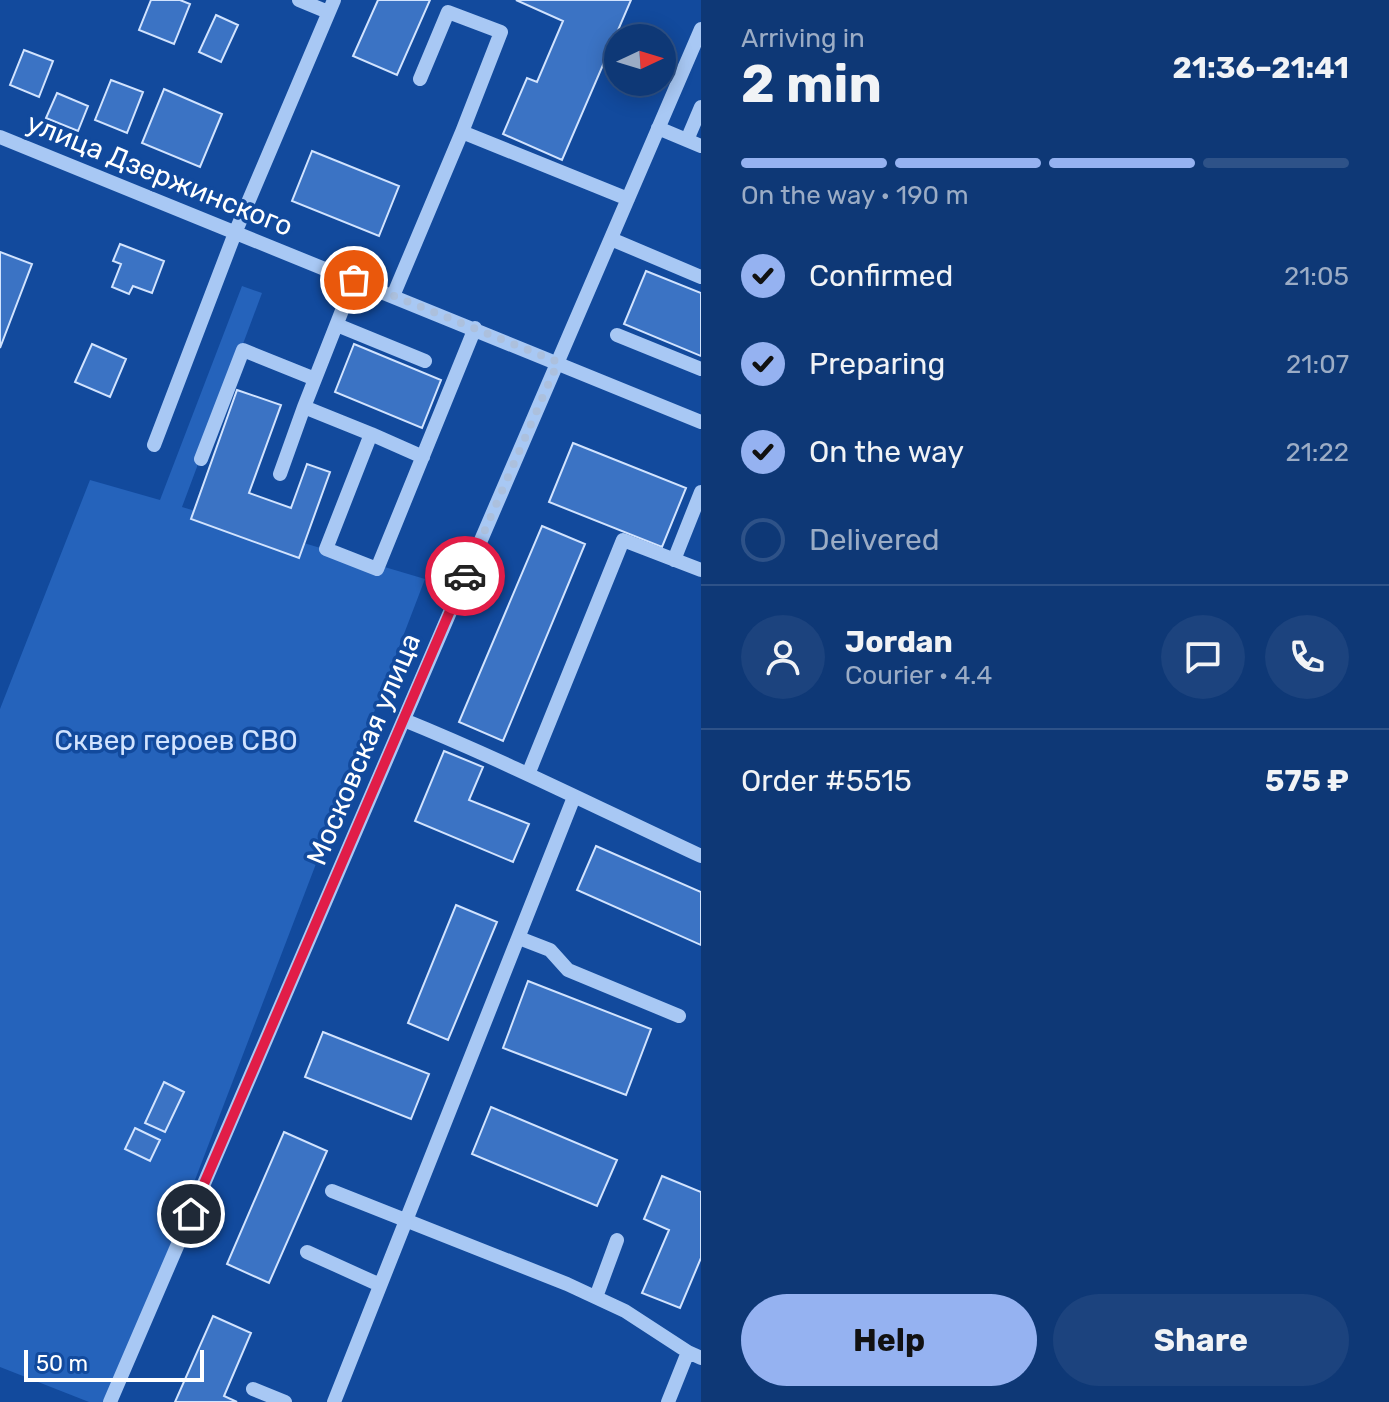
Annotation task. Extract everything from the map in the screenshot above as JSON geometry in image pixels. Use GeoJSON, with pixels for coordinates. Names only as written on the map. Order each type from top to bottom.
{"type":"FeatureCollection","features":[{"type":"Feature","properties":{"kind":"street"},"geometry":{"type":"LineString","coordinates":[[154,445],[235,233],[331,6],[299,0]]}},
{"type":"Feature","properties":{"kind":"street"},"geometry":{"type":"LineString","coordinates":[[393,296],[501,32],[448,12],[420,79]]}},
{"type":"Feature","properties":{"kind":"street","name":"Московская улица"},"geometry":{"type":"LineString","coordinates":[[110,1402],[701,29]]}},
{"type":"Feature","properties":{"kind":"street"},"geometry":{"type":"LineString","coordinates":[[658,128],[694,143],[701,107]]}},
{"type":"Feature","properties":{"kind":"street"},"geometry":{"type":"LineString","coordinates":[[462,132],[628,199]]}},
{"type":"Feature","properties":{"kind":"street","name":"улица Дзержинского"},"geometry":{"type":"LineString","coordinates":[[0,137],[701,422]]}},
{"type":"Feature","properties":{"kind":"street"},"geometry":{"type":"LineString","coordinates":[[611,239],[701,277]]}},
{"type":"Feature","properties":{"kind":"street"},"geometry":{"type":"LineString","coordinates":[[280,474],[354,280]]}},
{"type":"Feature","properties":{"kind":"street"},"geometry":{"type":"LineString","coordinates":[[337,325],[425,361]]}},
{"type":"Feature","properties":{"kind":"street"},"geometry":{"type":"LineString","coordinates":[[371,434],[326,549],[377,569],[475,328]]}},
{"type":"Feature","properties":{"kind":"street"},"geometry":{"type":"LineString","coordinates":[[617,335],[701,369]]}},
{"type":"Feature","properties":{"kind":"street"},"geometry":{"type":"LineString","coordinates":[[201,459],[243,350],[315,379]]}},
{"type":"Feature","properties":{"kind":"street"},"geometry":{"type":"LineString","coordinates":[[304,407],[423,457]]}},
{"type":"Feature","properties":{"kind":"street"},"geometry":{"type":"LineString","coordinates":[[674,560],[701,492]]}},
{"type":"Feature","properties":{"kind":"street"},"geometry":{"type":"LineString","coordinates":[[529,772],[623,540],[701,570]]}},
{"type":"Feature","properties":{"kind":"street"},"geometry":{"type":"LineString","coordinates":[[404,720],[529,772],[574,797],[701,856]]}},
{"type":"Feature","properties":{"kind":"street"},"geometry":{"type":"LineString","coordinates":[[334,1402],[574,797]]}},
{"type":"Feature","properties":{"kind":"street"},"geometry":{"type":"LineString","coordinates":[[519,938],[550,950],[568,970],[679,1016]]}},
{"type":"Feature","properties":{"kind":"street"},"geometry":{"type":"LineString","coordinates":[[332,1191],[625,1311],[694,1355],[668,1402]]}},
{"type":"Feature","properties":{"kind":"street"},"geometry":{"type":"LineString","coordinates":[[596,1297],[617,1240]]}},
{"type":"Feature","properties":{"kind":"street"},"geometry":{"type":"LineString","coordinates":[[307,1252],[380,1285]]}},
{"type":"Feature","properties":{"kind":"street"},"geometry":{"type":"LineString","coordinates":[[253,1389],[285,1402]]}},
{"type":"Feature","properties":{"kind":"green space","name":"Сквер героев СВО"},"geometry":{"type":"Polygon","coordinates":[[[242,286],[262,293],[182,507],[425,579],[110,1402],[89,1402],[0,1367],[0,709],[90,480],[160,500],[242,286]]]}},
{"type":"Feature","properties":{"kind":"building"},"geometry":{"type":"Polygon","coordinates":[[[151,0],[180,0],[190,4],[174,44],[139,30],[151,0]]]}},
{"type":"Feature","properties":{"kind":"building"},"geometry":{"type":"Polygon","coordinates":[[[378,0],[430,0],[397,75],[353,56],[378,0]]]}},
{"type":"Feature","properties":{"kind":"building"},"geometry":{"type":"Polygon","coordinates":[[[516,0],[631,0],[621,24],[604,24],[604,63],[562,160],[503,134],[527,78],[537,82],[563,21],[516,0]]]}},
{"type":"Feature","properties":{"kind":"building"},"geometry":{"type":"Polygon","coordinates":[[[216,15],[238,25],[221,62],[199,52],[216,15]]]}},
{"type":"Feature","properties":{"kind":"building"},"geometry":{"type":"Polygon","coordinates":[[[24,50],[53,61],[39,97],[10,85],[24,50]]]}},
{"type":"Feature","properties":{"kind":"building"},"geometry":{"type":"Polygon","coordinates":[[[111,80],[143,92],[127,133],[95,120],[111,80]]]}},
{"type":"Feature","properties":{"kind":"building"},"geometry":{"type":"Polygon","coordinates":[[[164,89],[222,114],[200,167],[142,143],[164,89]]]}},
{"type":"Feature","properties":{"kind":"building"},"geometry":{"type":"Polygon","coordinates":[[[57,93],[88,106],[78,131],[46,118],[57,93]]]}},
{"type":"Feature","properties":{"kind":"building"},"geometry":{"type":"Polygon","coordinates":[[[312,151],[399,186],[379,236],[292,201],[312,151]]]}},
{"type":"Feature","properties":{"kind":"building"},"geometry":{"type":"Polygon","coordinates":[[[120,244],[164,261],[152,293],[133,286],[129,294],[112,287],[121,264],[113,261],[120,244]]]}},
{"type":"Feature","properties":{"kind":"building"},"geometry":{"type":"Polygon","coordinates":[[[0,252],[32,264],[0,348],[0,252]]]}},
{"type":"Feature","properties":{"kind":"building"},"geometry":{"type":"Polygon","coordinates":[[[646,271],[701,293],[701,356],[624,324],[646,271]]]}},
{"type":"Feature","properties":{"kind":"building"},"geometry":{"type":"Polygon","coordinates":[[[92,344],[126,359],[110,397],[75,382],[92,344]]]}},
{"type":"Feature","properties":{"kind":"building"},"geometry":{"type":"Polygon","coordinates":[[[354,344],[441,380],[422,428],[335,392],[354,344]]]}},
{"type":"Feature","properties":{"kind":"building"},"geometry":{"type":"Polygon","coordinates":[[[237,390],[281,405],[249,493],[291,508],[307,464],[330,472],[299,558],[191,519],[237,390]]]}},
{"type":"Feature","properties":{"kind":"building"},"geometry":{"type":"Polygon","coordinates":[[[573,443],[686,488],[662,547],[549,502],[573,443]]]}},
{"type":"Feature","properties":{"kind":"building"},"geometry":{"type":"Polygon","coordinates":[[[542,526],[585,544],[503,741],[459,722],[542,526]]]}},
{"type":"Feature","properties":{"kind":"building"},"geometry":{"type":"Polygon","coordinates":[[[444,751],[483,767],[469,800],[529,824],[513,862],[415,821],[444,751]]]}},
{"type":"Feature","properties":{"kind":"building"},"geometry":{"type":"Polygon","coordinates":[[[596,846],[701,892],[701,945],[577,890],[596,846]]]}},
{"type":"Feature","properties":{"kind":"building"},"geometry":{"type":"Polygon","coordinates":[[[456,905],[497,922],[448,1040],[408,1023],[456,905]]]}},
{"type":"Feature","properties":{"kind":"building"},"geometry":{"type":"Polygon","coordinates":[[[528,981],[651,1029],[626,1095],[503,1048],[528,981]]]}},
{"type":"Feature","properties":{"kind":"building"},"geometry":{"type":"Polygon","coordinates":[[[323,1032],[429,1074],[411,1119],[305,1077],[323,1032]]]}},
{"type":"Feature","properties":{"kind":"building"},"geometry":{"type":"Polygon","coordinates":[[[164,1082],[184,1092],[165,1132],[145,1123],[164,1082]]]}},
{"type":"Feature","properties":{"kind":"building"},"geometry":{"type":"Polygon","coordinates":[[[491,1107],[617,1160],[597,1206],[472,1154],[491,1107]]]}},
{"type":"Feature","properties":{"kind":"building"},"geometry":{"type":"Polygon","coordinates":[[[135,1128],[160,1140],[150,1161],[125,1149],[135,1128]]]}},
{"type":"Feature","properties":{"kind":"building"},"geometry":{"type":"Polygon","coordinates":[[[284,1132],[327,1151],[269,1283],[227,1264],[284,1132]]]}},
{"type":"Feature","properties":{"kind":"building"},"geometry":{"type":"Polygon","coordinates":[[[662,1176],[701,1192],[701,1258],[680,1308],[642,1293],[669,1230],[644,1219],[662,1176]]]}},
{"type":"Feature","properties":{"kind":"building"},"geometry":{"type":"Polygon","coordinates":[[[213,1316],[251,1333],[224,1396],[237,1402],[175,1402],[213,1316]]]}},
{"type":"Feature","properties":{"kind":"way so far"},"geometry":{"type":"LineString","coordinates":[[354,280],[558,362],[465,576]]}},
{"type":"Feature","properties":{"kind":"route"},"geometry":{"type":"LineString","coordinates":[[191,1214],[465,576]]}}]}
